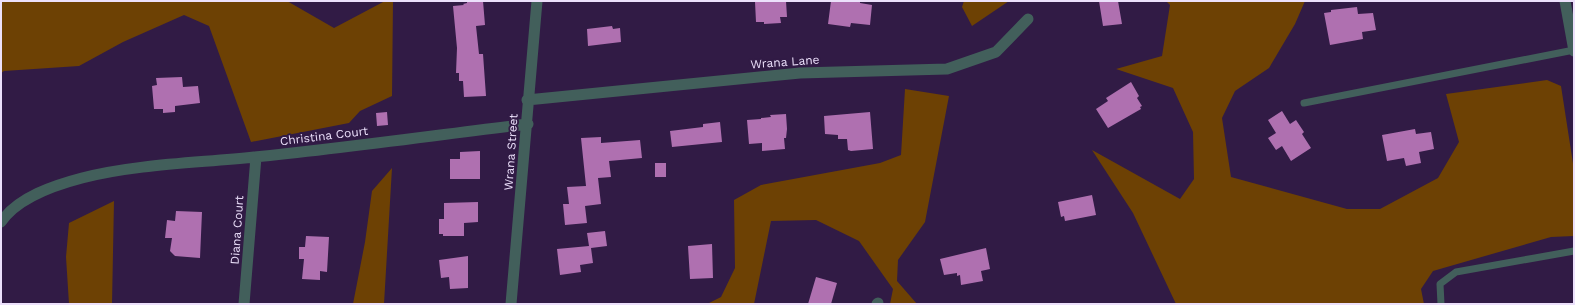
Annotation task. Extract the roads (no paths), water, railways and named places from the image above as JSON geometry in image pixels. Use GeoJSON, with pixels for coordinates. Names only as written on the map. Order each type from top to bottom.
{"type":"FeatureCollection","features":[{"type":"Feature","properties":{"kind":"street","name":"Wrana Street"},"geometry":{"type":"LineString","coordinates":[[511,304],[528,124],[527,100],[537,1]]}},
{"type":"Feature","properties":{"kind":"street"},"geometry":{"type":"LineString","coordinates":[[1565,1],[1574,50]]}},
{"type":"Feature","properties":{"kind":"street","name":"Wrana Lane"},"geometry":{"type":"LineString","coordinates":[[527,100],[800,73],[947,69],[996,52],[1028,19]]}},
{"type":"Feature","properties":{"kind":"street","name":"Christina Court"},"geometry":{"type":"LineString","coordinates":[[1,222],[22,202],[46,190],[82,178],[123,171],[256,157],[528,124]]}},
{"type":"Feature","properties":{"kind":"street","name":"Diana Court"},"geometry":{"type":"LineString","coordinates":[[244,304],[256,157]]}},
{"type":"Feature","properties":{"kind":"lane"},"geometry":{"type":"LineString","coordinates":[[1304,103],[1574,50]]}},
{"type":"Feature","properties":{"kind":"lane"},"geometry":{"type":"LineString","coordinates":[[1441,304],[1440,284],[1456,272],[1574,252]]}}]}
